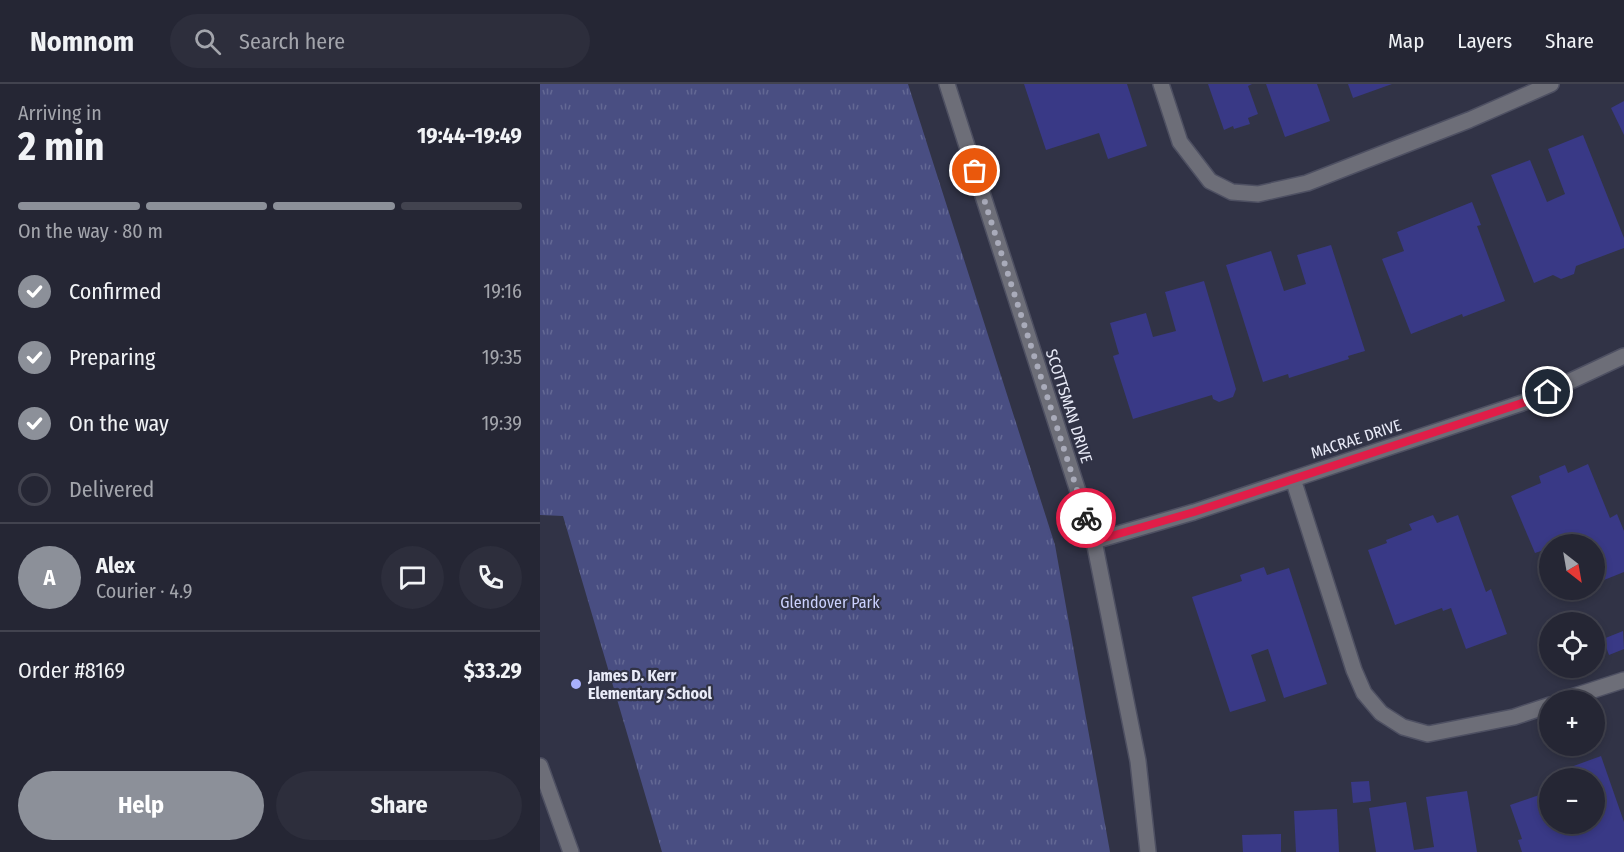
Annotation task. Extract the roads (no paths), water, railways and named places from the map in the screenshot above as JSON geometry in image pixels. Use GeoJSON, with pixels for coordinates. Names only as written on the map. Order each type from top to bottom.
{"type":"FeatureCollection","features":[{"type":"Feature","properties":{"kind":"street","name":"SCOTTSMAN DRIVE"},"geometry":{"type":"LineString","coordinates":[[947,84],[1094,541],[1138,760],[1148,852]]}},
{"type":"Feature","properties":{"kind":"street"},"geometry":{"type":"LineString","coordinates":[[1161,84],[1180,142],[1210,181],[1232,192],[1258,194],[1307,183],[1469,120],[1551,84]]}},
{"type":"Feature","properties":{"kind":"street","name":"MACRAE DRIVE"},"geometry":{"type":"LineString","coordinates":[[1094,541],[1194,512],[1528,401],[1624,356]]}},
{"type":"Feature","properties":{"kind":"street"},"geometry":{"type":"LineString","coordinates":[[1293,478],[1354,670],[1364,693],[1381,713],[1403,727],[1428,734],[1514,717],[1539,709]]}},
{"type":"Feature","properties":{"kind":"street"},"geometry":{"type":"LineString","coordinates":[[1593,690],[1624,680]]}},
{"type":"Feature","properties":{"kind":"street"},"geometry":{"type":"LineString","coordinates":[[540,766],[571,852]]}},
{"type":"Feature","properties":{"kind":"place","name":"James D. Kerr Elementary School"},"geometry":{"type":"Point","coordinates":[576,684]}},
{"type":"Feature","properties":{"kind":"park label","name":"Glendover Park"},"geometry":{"type":"Point","coordinates":[830,602]}}]}
